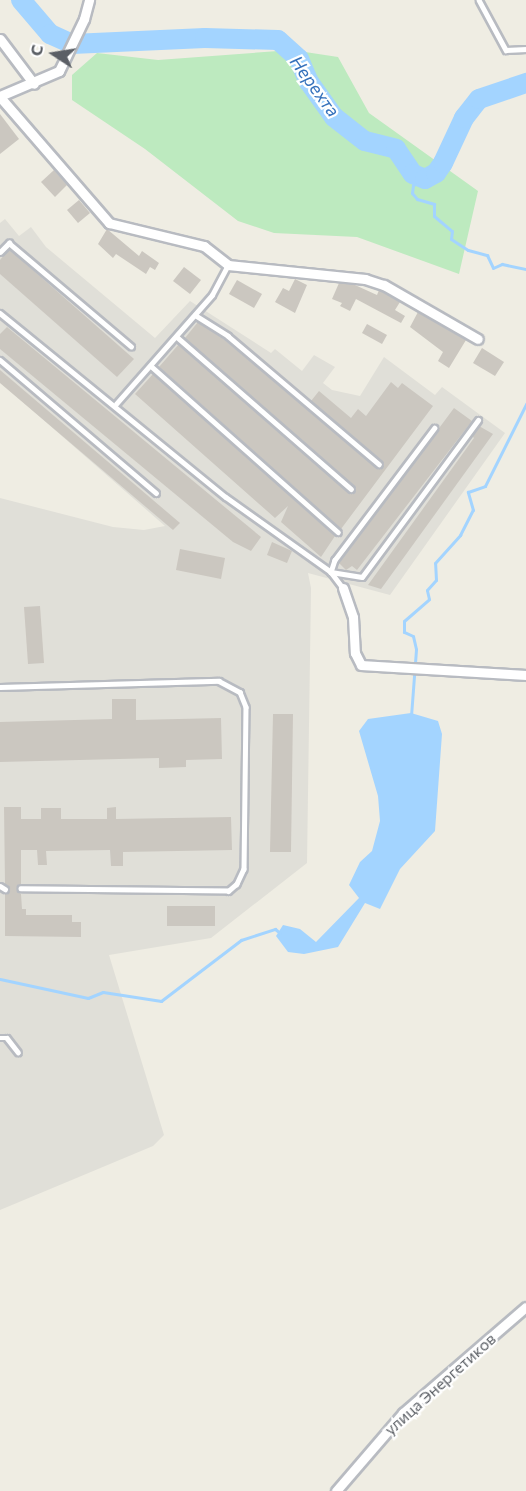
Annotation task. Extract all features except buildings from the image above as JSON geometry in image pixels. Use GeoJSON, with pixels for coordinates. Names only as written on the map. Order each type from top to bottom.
{"type":"FeatureCollection","features":[{"type":"Feature","properties":{"kind":"street"},"geometry":{"type":"LineString","coordinates":[[89,0],[84,19],[59,71],[34,84],[0,97],[109,223],[204,246],[228,265],[364,279],[384,285],[478,339]]}},
{"type":"Feature","properties":{"kind":"street"},"geometry":{"type":"LineString","coordinates":[[0,39],[34,84]]}},
{"type":"Feature","properties":{"kind":"street"},"geometry":{"type":"LineString","coordinates":[[343,588],[353,618],[355,653],[361,665],[526,675]]}},
{"type":"Feature","properties":{"kind":"street","name":"улица Энергетиков"},"geometry":{"type":"LineString","coordinates":[[336,1491],[403,1413],[526,1307]]}},
{"type":"Feature","properties":{"kind":"lane"},"geometry":{"type":"LineString","coordinates":[[479,0],[506,51],[526,49]]}},
{"type":"Feature","properties":{"kind":"lane"},"geometry":{"type":"LineString","coordinates":[[0,252],[9,243],[131,346]]}},
{"type":"Feature","properties":{"kind":"lane"},"geometry":{"type":"LineString","coordinates":[[116,404],[212,295],[228,265]]}},
{"type":"Feature","properties":{"kind":"lane"},"geometry":{"type":"LineString","coordinates":[[0,313],[116,404],[226,496],[331,572],[343,588]]}},
{"type":"Feature","properties":{"kind":"lane"},"geometry":{"type":"LineString","coordinates":[[195,315],[228,336],[380,464]]}},
{"type":"Feature","properties":{"kind":"lane"},"geometry":{"type":"LineString","coordinates":[[177,337],[351,489]]}},
{"type":"Feature","properties":{"kind":"lane"},"geometry":{"type":"LineString","coordinates":[[0,360],[156,493]]}},
{"type":"Feature","properties":{"kind":"lane"},"geometry":{"type":"LineString","coordinates":[[151,366],[338,532]]}},
{"type":"Feature","properties":{"kind":"lane"},"geometry":{"type":"LineString","coordinates":[[331,572],[362,577],[478,420]]}},
{"type":"Feature","properties":{"kind":"lane"},"geometry":{"type":"LineString","coordinates":[[331,572],[335,560],[435,428]]}},
{"type":"Feature","properties":{"kind":"lane"},"geometry":{"type":"LineString","coordinates":[[0,687],[219,681],[240,692],[246,707],[244,869],[237,884],[229,891],[21,889]]}},
{"type":"Feature","properties":{"kind":"lane"},"geometry":{"type":"LineString","coordinates":[[0,1038],[7,1038],[18,1052]]}},
{"type":"Feature","properties":{"kind":"shaded area"},"geometry":{"type":"Polygon","coordinates":[[[5,219],[19,236],[31,227],[46,247],[155,338],[190,301],[271,353],[275,349],[302,371],[314,355],[335,367],[323,383],[332,390],[360,396],[384,357],[435,395],[442,387],[505,433],[390,595],[308,573],[311,588],[307,863],[211,938],[109,955],[164,1135],[153,1146],[0,1210],[0,498],[113,527],[144,530],[165,526],[0,382],[0,223],[5,219]]]}},
{"type":"Feature","properties":{"kind":"green space"},"geometry":{"type":"Polygon","coordinates":[[[292,50],[338,57],[369,113],[478,191],[459,274],[357,237],[274,233],[238,221],[145,149],[72,100],[72,75],[97,53],[158,60],[292,50]]]}},
{"type":"Feature","properties":{"kind":"water"},"geometry":{"type":"Polygon","coordinates":[[[411,713],[438,721],[442,734],[435,831],[400,869],[380,909],[365,903],[338,947],[304,954],[288,952],[276,936],[283,925],[300,929],[316,942],[359,898],[349,885],[360,862],[372,851],[380,821],[378,796],[359,731],[368,719],[411,713]]]}},
{"type":"Feature","properties":{"kind":"waterway","name":"Нерехта"},"geometry":{"type":"LineString","coordinates":[[21,0],[50,34],[72,44],[205,38],[278,40],[299,59],[309,82],[334,117],[365,141],[396,149],[413,174],[425,179],[436,173],[443,163],[464,118],[479,99],[526,83]]}},
{"type":"Feature","properties":{"kind":"waterway"},"geometry":{"type":"LineString","coordinates":[[425,179],[413,185],[412,193],[417,199],[434,204],[434,216],[452,231],[451,239],[468,250],[487,255],[493,268],[502,264],[526,269]]}},
{"type":"Feature","properties":{"kind":"waterway"},"geometry":{"type":"LineString","coordinates":[[411,716],[416,649],[413,636],[404,632],[404,621],[429,599],[427,590],[436,580],[435,563],[460,535],[473,510],[468,492],[485,486],[526,404]]}},
{"type":"Feature","properties":{"kind":"waterway"},"geometry":{"type":"LineString","coordinates":[[0,979],[88,998],[103,992],[161,1001],[241,940],[275,929],[280,933]]}}]}
